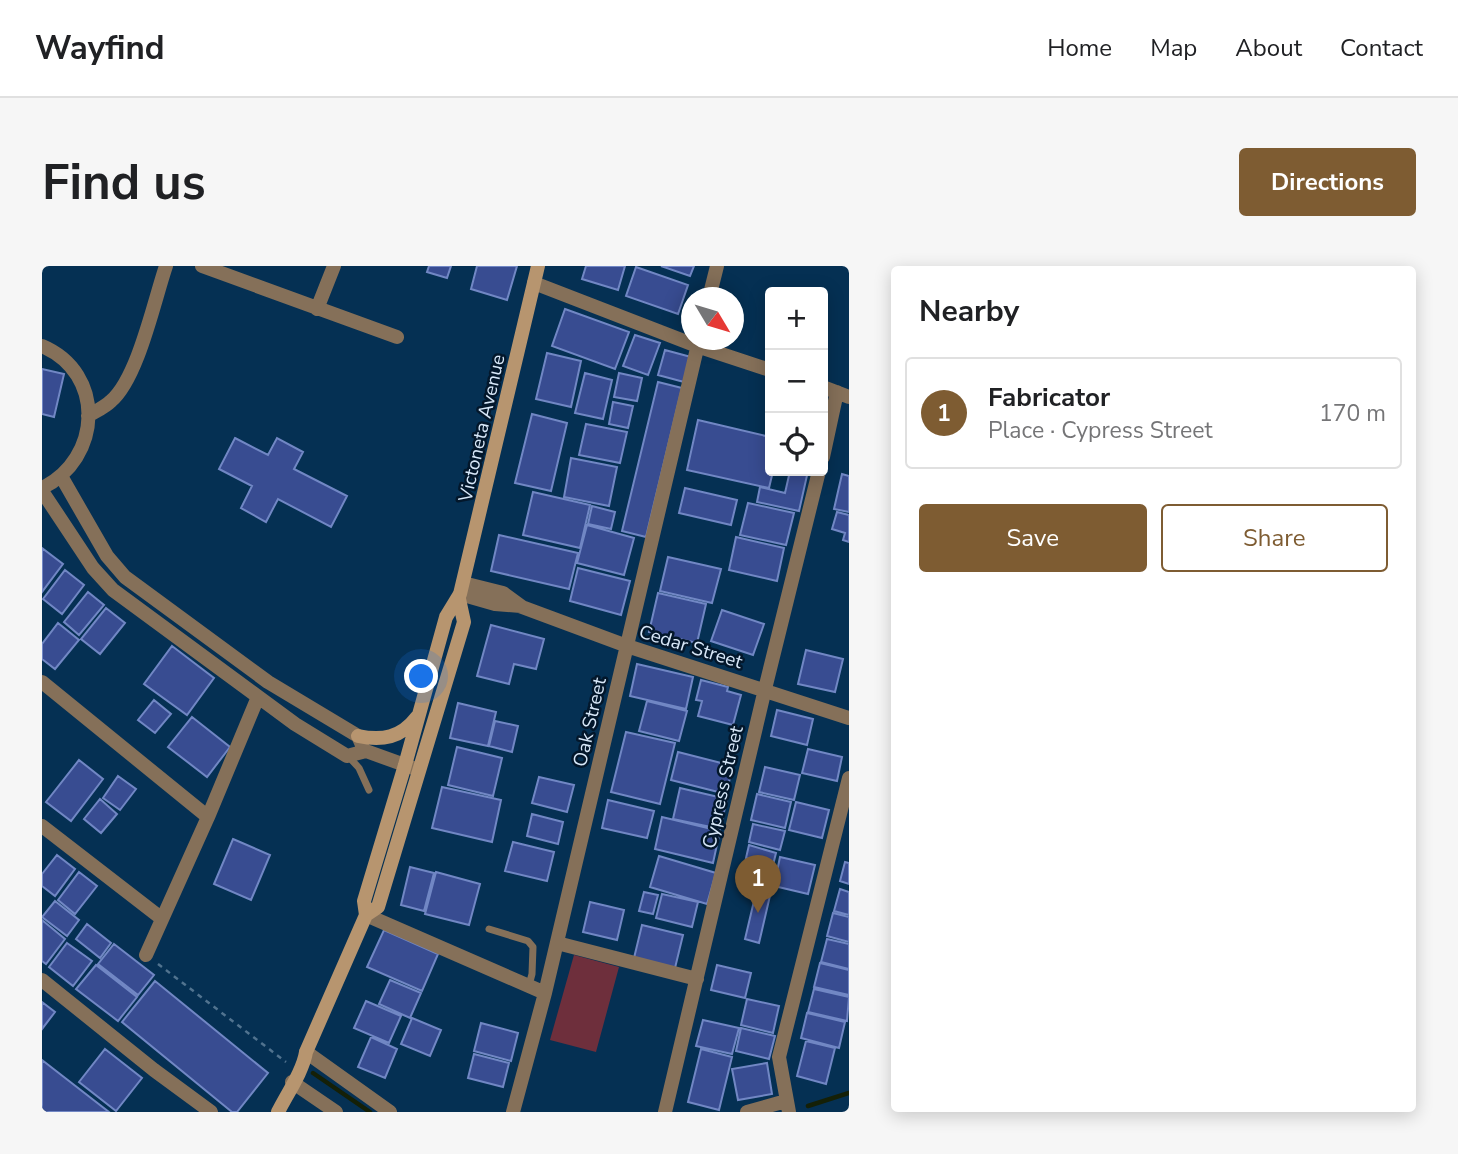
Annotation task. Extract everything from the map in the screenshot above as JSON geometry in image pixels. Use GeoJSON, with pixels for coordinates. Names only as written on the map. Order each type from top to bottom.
{"type":"FeatureCollection","features":[{"type":"Feature","properties":{"kind":"main road","name":"Victoneta Avenue"},"geometry":{"type":"LineString","coordinates":[[278,1112],[366,915],[364,901],[446,617],[461,592],[538,266]]}},
{"type":"Feature","properties":{"kind":"main road","name":"Victoneta Avenue"},"geometry":{"type":"LineString","coordinates":[[366,915],[378,907],[421,770],[464,622],[461,592]]}},
{"type":"Feature","properties":{"kind":"main road"},"geometry":{"type":"LineString","coordinates":[[358,736],[376,740],[393,737],[409,728],[420,713]]}},
{"type":"Feature","properties":{"kind":"street"},"geometry":{"type":"LineString","coordinates":[[88,416],[112,401],[134,366],[166,266]]}},
{"type":"Feature","properties":{"kind":"street"},"geometry":{"type":"LineString","coordinates":[[202,266],[397,337]]}},
{"type":"Feature","properties":{"kind":"street"},"geometry":{"type":"LineString","coordinates":[[317,309],[334,266]]}},
{"type":"Feature","properties":{"kind":"street"},"geometry":{"type":"LineString","coordinates":[[712,287],[717,266]]}},
{"type":"Feature","properties":{"kind":"street"},"geometry":{"type":"LineString","coordinates":[[534,283],[681,337]]}},
{"type":"Feature","properties":{"kind":"street"},"geometry":{"type":"LineString","coordinates":[[42,346],[66,362],[81,382],[89,407],[88,433],[78,457],[61,476],[42,489],[93,568],[113,590],[295,724],[347,756],[366,751],[421,770]]}},
{"type":"Feature","properties":{"kind":"street","name":"Oak Street"},"geometry":{"type":"LineString","coordinates":[[513,1112],[545,993],[696,350]]}},
{"type":"Feature","properties":{"kind":"street"},"geometry":{"type":"LineString","coordinates":[[717,350],[765,368]]}},
{"type":"Feature","properties":{"kind":"street"},"geometry":{"type":"LineString","coordinates":[[828,442],[843,395]]}},
{"type":"Feature","properties":{"kind":"street"},"geometry":{"type":"LineString","coordinates":[[61,476],[107,556],[125,577],[268,682],[358,736],[366,751]]}},
{"type":"Feature","properties":{"kind":"street","name":"Cypress Street"},"geometry":{"type":"LineString","coordinates":[[665,1112],[818,476]]}},
{"type":"Feature","properties":{"kind":"street","name":"Cedar Street"},"geometry":{"type":"LineString","coordinates":[[461,592],[495,604],[522,607],[626,646],[849,718]]}},
{"type":"Feature","properties":{"kind":"street"},"geometry":{"type":"LineString","coordinates":[[154,621],[165,607]]}},
{"type":"Feature","properties":{"kind":"street"},"geometry":{"type":"LineString","coordinates":[[42,681],[208,817]]}},
{"type":"Feature","properties":{"kind":"street"},"geometry":{"type":"LineString","coordinates":[[146,954],[208,817],[258,697]]}},
{"type":"Feature","properties":{"kind":"street"},"geometry":{"type":"LineString","coordinates":[[747,1112],[788,1106],[779,1057],[849,778]]}},
{"type":"Feature","properties":{"kind":"street"},"geometry":{"type":"LineString","coordinates":[[42,826],[161,918]]}},
{"type":"Feature","properties":{"kind":"street"},"geometry":{"type":"LineString","coordinates":[[366,915],[545,993]]}},
{"type":"Feature","properties":{"kind":"street"},"geometry":{"type":"LineString","coordinates":[[557,943],[697,979]]}},
{"type":"Feature","properties":{"kind":"street"},"geometry":{"type":"LineString","coordinates":[[42,980],[211,1112]]}},
{"type":"Feature","properties":{"kind":"street"},"geometry":{"type":"LineString","coordinates":[[306,1052],[390,1112]]}},
{"type":"Feature","properties":{"kind":"street"},"geometry":{"type":"LineString","coordinates":[[293,1075],[336,1112]]}},
{"type":"Feature","properties":{"kind":"lane"},"geometry":{"type":"LineString","coordinates":[[347,756],[359,768],[369,790]]}},
{"type":"Feature","properties":{"kind":"lane"},"geometry":{"type":"LineString","coordinates":[[489,929],[528,941],[534,947],[532,974],[528,986]]}},
{"type":"Feature","properties":{"kind":"path"},"geometry":{"type":"LineString","coordinates":[[146,954],[293,1075]]}},
{"type":"Feature","properties":{"kind":"shaded area"},"geometry":{"type":"Polygon","coordinates":[[[574,955],[619,967],[596,1052],[550,1040],[574,955]]]}},
{"type":"Feature","properties":{"kind":"building"},"geometry":{"type":"Polygon","coordinates":[[[429,266],[451,266],[447,278],[427,272],[429,266]]]}},
{"type":"Feature","properties":{"kind":"building"},"geometry":{"type":"Polygon","coordinates":[[[477,266],[517,266],[507,300],[471,289],[477,266]]]}},
{"type":"Feature","properties":{"kind":"building"},"geometry":{"type":"Polygon","coordinates":[[[586,266],[625,266],[618,290],[582,279],[586,266]]]}},
{"type":"Feature","properties":{"kind":"building"},"geometry":{"type":"Polygon","coordinates":[[[661,266],[694,266],[690,276],[661,266]]]}},
{"type":"Feature","properties":{"kind":"building"},"geometry":{"type":"Polygon","coordinates":[[[636,267],[688,285],[681,287],[678,314],[626,296],[636,267]]]}},
{"type":"Feature","properties":{"kind":"building"},"geometry":{"type":"Polygon","coordinates":[[[565,309],[629,332],[615,369],[552,346],[565,309]]]}},
{"type":"Feature","properties":{"kind":"building"},"geometry":{"type":"Polygon","coordinates":[[[635,335],[660,343],[648,375],[623,366],[635,335]]]}},
{"type":"Feature","properties":{"kind":"building"},"geometry":{"type":"Polygon","coordinates":[[[665,350],[691,357],[684,382],[658,375],[665,350]]]}},
{"type":"Feature","properties":{"kind":"building"},"geometry":{"type":"Polygon","coordinates":[[[547,353],[581,361],[571,407],[536,399],[547,353]]]}},
{"type":"Feature","properties":{"kind":"building"},"geometry":{"type":"Polygon","coordinates":[[[42,369],[64,374],[54,417],[42,414],[42,369]]]}},
{"type":"Feature","properties":{"kind":"building"},"geometry":{"type":"Polygon","coordinates":[[[585,373],[612,380],[603,419],[575,413],[585,373]]]}},
{"type":"Feature","properties":{"kind":"building"},"geometry":{"type":"Polygon","coordinates":[[[619,373],[642,378],[637,401],[614,397],[619,373]]]}},
{"type":"Feature","properties":{"kind":"building"},"geometry":{"type":"Polygon","coordinates":[[[658,382],[682,388],[646,537],[622,531],[658,382]]]}},
{"type":"Feature","properties":{"kind":"building"},"geometry":{"type":"Polygon","coordinates":[[[613,402],[633,406],[628,428],[609,424],[613,402]]]}},
{"type":"Feature","properties":{"kind":"building"},"geometry":{"type":"Polygon","coordinates":[[[532,414],[567,423],[551,491],[515,483],[532,414]]]}},
{"type":"Feature","properties":{"kind":"building"},"geometry":{"type":"Polygon","coordinates":[[[698,420],[765,436],[765,476],[772,476],[769,488],[687,470],[698,420]]]}},
{"type":"Feature","properties":{"kind":"building"},"geometry":{"type":"Polygon","coordinates":[[[586,424],[627,432],[620,463],[579,455],[586,424]]]}},
{"type":"Feature","properties":{"kind":"building"},"geometry":{"type":"Polygon","coordinates":[[[235,438],[268,455],[277,438],[303,452],[294,469],[347,496],[331,527],[278,499],[266,522],[241,508],[252,486],[219,469],[235,438]]]}},
{"type":"Feature","properties":{"kind":"building"},"geometry":{"type":"Polygon","coordinates":[[[571,458],[617,467],[609,506],[564,497],[571,458]]]}},
{"type":"Feature","properties":{"kind":"building"},"geometry":{"type":"Polygon","coordinates":[[[842,474],[849,476],[849,512],[834,509],[842,474]]]}},
{"type":"Feature","properties":{"kind":"building"},"geometry":{"type":"Polygon","coordinates":[[[789,476],[807,476],[799,511],[757,502],[760,487],[785,493],[789,476]]]}},
{"type":"Feature","properties":{"kind":"building"},"geometry":{"type":"Polygon","coordinates":[[[685,488],[737,500],[731,525],[679,513],[685,488]]]}},
{"type":"Feature","properties":{"kind":"building"},"geometry":{"type":"Polygon","coordinates":[[[533,492],[590,505],[580,548],[523,535],[533,492]]]}},
{"type":"Feature","properties":{"kind":"building"},"geometry":{"type":"Polygon","coordinates":[[[748,503],[794,513],[786,545],[740,535],[748,503]]]}},
{"type":"Feature","properties":{"kind":"building"},"geometry":{"type":"Polygon","coordinates":[[[592,506],[615,512],[611,529],[588,524],[592,506]]]}},
{"type":"Feature","properties":{"kind":"building"},"geometry":{"type":"Polygon","coordinates":[[[837,512],[849,515],[849,542],[843,540],[845,533],[832,529],[837,512]]]}},
{"type":"Feature","properties":{"kind":"building"},"geometry":{"type":"Polygon","coordinates":[[[587,525],[634,538],[624,575],[577,563],[587,525]]]}},
{"type":"Feature","properties":{"kind":"building"},"geometry":{"type":"Polygon","coordinates":[[[499,535],[578,553],[569,589],[491,571],[499,535]]]}},
{"type":"Feature","properties":{"kind":"building"},"geometry":{"type":"Polygon","coordinates":[[[736,537],[784,548],[777,581],[729,570],[736,537]]]}},
{"type":"Feature","properties":{"kind":"building"},"geometry":{"type":"Polygon","coordinates":[[[42,548],[63,564],[42,592],[42,548]]]}},
{"type":"Feature","properties":{"kind":"building"},"geometry":{"type":"Polygon","coordinates":[[[668,557],[721,569],[712,603],[660,591],[668,557]]]}},
{"type":"Feature","properties":{"kind":"building"},"geometry":{"type":"Polygon","coordinates":[[[578,568],[630,581],[621,615],[570,601],[578,568]]]}},
{"type":"Feature","properties":{"kind":"building"},"geometry":{"type":"Polygon","coordinates":[[[65,570],[84,585],[62,614],[43,599],[65,570]]]}},
{"type":"Feature","properties":{"kind":"building"},"geometry":{"type":"Polygon","coordinates":[[[88,592],[104,605],[79,635],[64,622],[88,592]]]}},
{"type":"Feature","properties":{"kind":"building"},"geometry":{"type":"Polygon","coordinates":[[[658,593],[706,604],[697,643],[649,632],[658,593]]]}},
{"type":"Feature","properties":{"kind":"building"},"geometry":{"type":"Polygon","coordinates":[[[106,608],[125,623],[100,654],[81,639],[106,608]]]}},
{"type":"Feature","properties":{"kind":"building"},"geometry":{"type":"Polygon","coordinates":[[[722,610],[764,624],[753,655],[711,641],[722,610]]]}},
{"type":"Feature","properties":{"kind":"building"},"geometry":{"type":"Polygon","coordinates":[[[58,623],[79,640],[55,669],[42,659],[42,644],[58,623]]]}},
{"type":"Feature","properties":{"kind":"building"},"geometry":{"type":"Polygon","coordinates":[[[491,625],[544,639],[536,669],[514,664],[509,684],[477,676],[491,625]]]}},
{"type":"Feature","properties":{"kind":"building"},"geometry":{"type":"Polygon","coordinates":[[[172,646],[214,678],[187,715],[144,684],[172,646]]]}},
{"type":"Feature","properties":{"kind":"building"},"geometry":{"type":"Polygon","coordinates":[[[806,650],[843,659],[835,692],[798,684],[806,650]]]}},
{"type":"Feature","properties":{"kind":"building"},"geometry":{"type":"Polygon","coordinates":[[[637,664],[693,677],[686,709],[630,696],[637,664]]]}},
{"type":"Feature","properties":{"kind":"building"},"geometry":{"type":"Polygon","coordinates":[[[701,680],[728,687],[727,691],[741,695],[733,725],[698,716],[702,701],[696,700],[701,680]]]}},
{"type":"Feature","properties":{"kind":"building"},"geometry":{"type":"Polygon","coordinates":[[[154,700],[171,714],[155,733],[138,720],[154,700]]]}},
{"type":"Feature","properties":{"kind":"building"},"geometry":{"type":"Polygon","coordinates":[[[647,701],[687,711],[679,741],[639,731],[647,701]]]}},
{"type":"Feature","properties":{"kind":"building"},"geometry":{"type":"Polygon","coordinates":[[[458,703],[496,712],[488,746],[450,738],[458,703]]]}},
{"type":"Feature","properties":{"kind":"building"},"geometry":{"type":"Polygon","coordinates":[[[777,710],[813,719],[807,745],[771,736],[777,710]]]}},
{"type":"Feature","properties":{"kind":"building"},"geometry":{"type":"Polygon","coordinates":[[[192,717],[230,747],[207,777],[168,747],[192,717]]]}},
{"type":"Feature","properties":{"kind":"building"},"geometry":{"type":"Polygon","coordinates":[[[495,721],[518,726],[512,752],[489,746],[495,721]]]}},
{"type":"Feature","properties":{"kind":"building"},"geometry":{"type":"Polygon","coordinates":[[[626,732],[675,743],[660,804],[611,792],[626,732]]]}},
{"type":"Feature","properties":{"kind":"building"},"geometry":{"type":"Polygon","coordinates":[[[457,747],[502,758],[493,796],[448,785],[457,747]]]}},
{"type":"Feature","properties":{"kind":"building"},"geometry":{"type":"Polygon","coordinates":[[[808,749],[842,757],[837,781],[802,773],[808,749]]]}},
{"type":"Feature","properties":{"kind":"building"},"geometry":{"type":"Polygon","coordinates":[[[678,752],[733,766],[726,794],[671,780],[678,752]]]}},
{"type":"Feature","properties":{"kind":"building"},"geometry":{"type":"Polygon","coordinates":[[[79,760],[103,779],[71,821],[46,802],[79,760]]]}},
{"type":"Feature","properties":{"kind":"building"},"geometry":{"type":"Polygon","coordinates":[[[765,767],[800,775],[794,800],[759,792],[765,767]]]}},
{"type":"Feature","properties":{"kind":"building"},"geometry":{"type":"Polygon","coordinates":[[[118,776],[136,789],[120,810],[103,798],[118,776]]]}},
{"type":"Feature","properties":{"kind":"building"},"geometry":{"type":"Polygon","coordinates":[[[539,777],[574,785],[567,812],[532,803],[539,777]]]}},
{"type":"Feature","properties":{"kind":"building"},"geometry":{"type":"Polygon","coordinates":[[[442,787],[501,800],[492,842],[432,828],[442,787]]]}},
{"type":"Feature","properties":{"kind":"building"},"geometry":{"type":"Polygon","coordinates":[[[680,788],[727,799],[720,829],[673,819],[680,788]]]}},
{"type":"Feature","properties":{"kind":"building"},"geometry":{"type":"Polygon","coordinates":[[[757,794],[791,802],[785,828],[751,820],[757,794]]]}},
{"type":"Feature","properties":{"kind":"building"},"geometry":{"type":"Polygon","coordinates":[[[100,799],[117,814],[101,833],[84,819],[100,799]]]}},
{"type":"Feature","properties":{"kind":"building"},"geometry":{"type":"Polygon","coordinates":[[[608,800],[654,811],[647,838],[602,828],[608,800]]]}},
{"type":"Feature","properties":{"kind":"building"},"geometry":{"type":"Polygon","coordinates":[[[796,802],[829,810],[822,838],[789,830],[796,802]]]}},
{"type":"Feature","properties":{"kind":"building"},"geometry":{"type":"Polygon","coordinates":[[[532,814],[563,822],[558,844],[527,836],[532,814]]]}},
{"type":"Feature","properties":{"kind":"building"},"geometry":{"type":"Polygon","coordinates":[[[662,817],[720,831],[713,863],[655,849],[662,817]]]}},
{"type":"Feature","properties":{"kind":"building"},"geometry":{"type":"Polygon","coordinates":[[[753,824],[785,831],[780,850],[749,842],[753,824]]]}},
{"type":"Feature","properties":{"kind":"building"},"geometry":{"type":"Polygon","coordinates":[[[233,839],[270,855],[251,900],[214,884],[233,839]]]}},
{"type":"Feature","properties":{"kind":"building"},"geometry":{"type":"Polygon","coordinates":[[[513,842],[554,852],[547,881],[505,871],[513,842]]]}},
{"type":"Feature","properties":{"kind":"building"},"geometry":{"type":"Polygon","coordinates":[[[749,845],[776,853],[773,865],[746,858],[749,845]]]}},
{"type":"Feature","properties":{"kind":"building"},"geometry":{"type":"Polygon","coordinates":[[[57,855],[75,869],[55,896],[42,886],[42,874],[57,855]]]}},
{"type":"Feature","properties":{"kind":"building"},"geometry":{"type":"Polygon","coordinates":[[[659,856],[716,873],[707,904],[650,887],[659,856]]]}},
{"type":"Feature","properties":{"kind":"building"},"geometry":{"type":"Polygon","coordinates":[[[780,857],[815,865],[808,894],[774,886],[780,857]]]}},
{"type":"Feature","properties":{"kind":"building"},"geometry":{"type":"Polygon","coordinates":[[[745,861],[775,868],[771,884],[742,877],[745,861]]]}},
{"type":"Feature","properties":{"kind":"building"},"geometry":{"type":"Polygon","coordinates":[[[845,862],[849,863],[849,884],[840,881],[845,862]]]}},
{"type":"Feature","properties":{"kind":"building"},"geometry":{"type":"Polygon","coordinates":[[[410,867],[434,873],[424,911],[401,905],[410,867]]]}},
{"type":"Feature","properties":{"kind":"building"},"geometry":{"type":"Polygon","coordinates":[[[79,872],[97,886],[75,914],[58,900],[79,872]]]}},
{"type":"Feature","properties":{"kind":"building"},"geometry":{"type":"Polygon","coordinates":[[[436,872],[480,884],[469,925],[425,914],[436,872]]]}},
{"type":"Feature","properties":{"kind":"building"},"geometry":{"type":"Polygon","coordinates":[[[758,884],[772,887],[759,943],[745,939],[758,884]]]}},
{"type":"Feature","properties":{"kind":"building"},"geometry":{"type":"Polygon","coordinates":[[[840,889],[849,892],[849,915],[834,911],[840,889]]]}},
{"type":"Feature","properties":{"kind":"building"},"geometry":{"type":"Polygon","coordinates":[[[644,892],[658,895],[653,914],[639,911],[644,892]]]}},
{"type":"Feature","properties":{"kind":"building"},"geometry":{"type":"Polygon","coordinates":[[[662,894],[698,902],[692,927],[656,918],[662,894]]]}},
{"type":"Feature","properties":{"kind":"building"},"geometry":{"type":"Polygon","coordinates":[[[55,901],[79,920],[67,936],[42,917],[55,901]]]}},
{"type":"Feature","properties":{"kind":"building"},"geometry":{"type":"Polygon","coordinates":[[[590,902],[624,910],[617,940],[583,932],[590,902]]]}},
{"type":"Feature","properties":{"kind":"building"},"geometry":{"type":"Polygon","coordinates":[[[833,913],[849,917],[849,942],[827,936],[833,913]]]}},
{"type":"Feature","properties":{"kind":"building"},"geometry":{"type":"Polygon","coordinates":[[[42,920],[65,939],[46,964],[42,961],[42,920]]]}},
{"type":"Feature","properties":{"kind":"building"},"geometry":{"type":"Polygon","coordinates":[[[87,924],[111,943],[100,958],[76,939],[87,924]]]}},
{"type":"Feature","properties":{"kind":"building"},"geometry":{"type":"Polygon","coordinates":[[[642,925],[683,935],[675,968],[634,958],[642,925]]]}},
{"type":"Feature","properties":{"kind":"building"},"geometry":{"type":"Polygon","coordinates":[[[384,930],[438,954],[422,991],[367,967],[384,930]]]}},
{"type":"Feature","properties":{"kind":"building"},"geometry":{"type":"Polygon","coordinates":[[[827,939],[849,944],[849,969],[821,962],[827,939]]]}},
{"type":"Feature","properties":{"kind":"building"},"geometry":{"type":"Polygon","coordinates":[[[67,943],[92,961],[73,986],[49,967],[67,943]]]}},
{"type":"Feature","properties":{"kind":"building"},"geometry":{"type":"Polygon","coordinates":[[[114,944],[154,975],[138,995],[98,964],[114,944]]]}},
{"type":"Feature","properties":{"kind":"building"},"geometry":{"type":"Polygon","coordinates":[[[820,963],[849,970],[849,995],[814,987],[820,963]]]}},
{"type":"Feature","properties":{"kind":"building"},"geometry":{"type":"Polygon","coordinates":[[[96,965],[137,997],[118,1021],[76,989],[96,965]]]}},
{"type":"Feature","properties":{"kind":"building"},"geometry":{"type":"Polygon","coordinates":[[[717,965],[751,973],[745,998],[711,990],[717,965]]]}},
{"type":"Feature","properties":{"kind":"building"},"geometry":{"type":"Polygon","coordinates":[[[390,980],[421,993],[410,1018],[379,1004],[390,980]]]}},
{"type":"Feature","properties":{"kind":"building"},"geometry":{"type":"Polygon","coordinates":[[[155,981],[268,1073],[237,1112],[232,1112],[122,1022],[155,981]]]}},
{"type":"Feature","properties":{"kind":"building"},"geometry":{"type":"Polygon","coordinates":[[[814,989],[849,997],[847,1021],[808,1012],[814,989]]]}},
{"type":"Feature","properties":{"kind":"building"},"geometry":{"type":"Polygon","coordinates":[[[747,999],[779,1006],[773,1033],[741,1025],[747,999]]]}},
{"type":"Feature","properties":{"kind":"building"},"geometry":{"type":"Polygon","coordinates":[[[366,1001],[401,1016],[389,1043],[354,1028],[366,1001]]]}},
{"type":"Feature","properties":{"kind":"building"},"geometry":{"type":"Polygon","coordinates":[[[42,1002],[55,1012],[42,1029],[42,1002]]]}},
{"type":"Feature","properties":{"kind":"building"},"geometry":{"type":"Polygon","coordinates":[[[807,1013],[845,1022],[839,1048],[801,1038],[807,1013]]]}},
{"type":"Feature","properties":{"kind":"building"},"geometry":{"type":"Polygon","coordinates":[[[412,1018],[441,1030],[430,1056],[401,1044],[412,1018]]]}},
{"type":"Feature","properties":{"kind":"building"},"geometry":{"type":"Polygon","coordinates":[[[703,1020],[739,1028],[732,1054],[696,1046],[703,1020]]]}},
{"type":"Feature","properties":{"kind":"building"},"geometry":{"type":"Polygon","coordinates":[[[481,1023],[518,1033],[511,1061],[474,1051],[481,1023]]]}},
{"type":"Feature","properties":{"kind":"building"},"geometry":{"type":"Polygon","coordinates":[[[741,1028],[775,1036],[769,1059],[736,1051],[741,1028]]]}},
{"type":"Feature","properties":{"kind":"building"},"geometry":{"type":"Polygon","coordinates":[[[371,1037],[397,1049],[385,1078],[358,1067],[371,1037]]]}},
{"type":"Feature","properties":{"kind":"building"},"geometry":{"type":"Polygon","coordinates":[[[806,1041],[835,1048],[826,1084],[797,1076],[806,1041]]]}},
{"type":"Feature","properties":{"kind":"building"},"geometry":{"type":"Polygon","coordinates":[[[105,1049],[142,1078],[116,1111],[79,1082],[105,1049]]]}},
{"type":"Feature","properties":{"kind":"building"},"geometry":{"type":"Polygon","coordinates":[[[701,1049],[732,1057],[719,1110],[688,1102],[701,1049]]]}},
{"type":"Feature","properties":{"kind":"building"},"geometry":{"type":"Polygon","coordinates":[[[474,1054],[509,1063],[503,1087],[468,1078],[474,1054]]]}},
{"type":"Feature","properties":{"kind":"building"},"geometry":{"type":"Polygon","coordinates":[[[42,1060],[109,1112],[42,1112],[42,1060]]]}},
{"type":"Feature","properties":{"kind":"building"},"geometry":{"type":"Polygon","coordinates":[[[767,1063],[772,1094],[738,1100],[732,1069],[767,1063]]]}},
{"type":"Feature","properties":{"kind":"waterway"},"geometry":{"type":"LineString","coordinates":[[313,1073],[370,1112]]}},
{"type":"Feature","properties":{"kind":"waterway"},"geometry":{"type":"LineString","coordinates":[[808,1106],[849,1093]]}},
{"type":"Feature","properties":{"kind":"place","name":"Fabricator"},"geometry":{"type":"Point","coordinates":[758,913]}}]}
